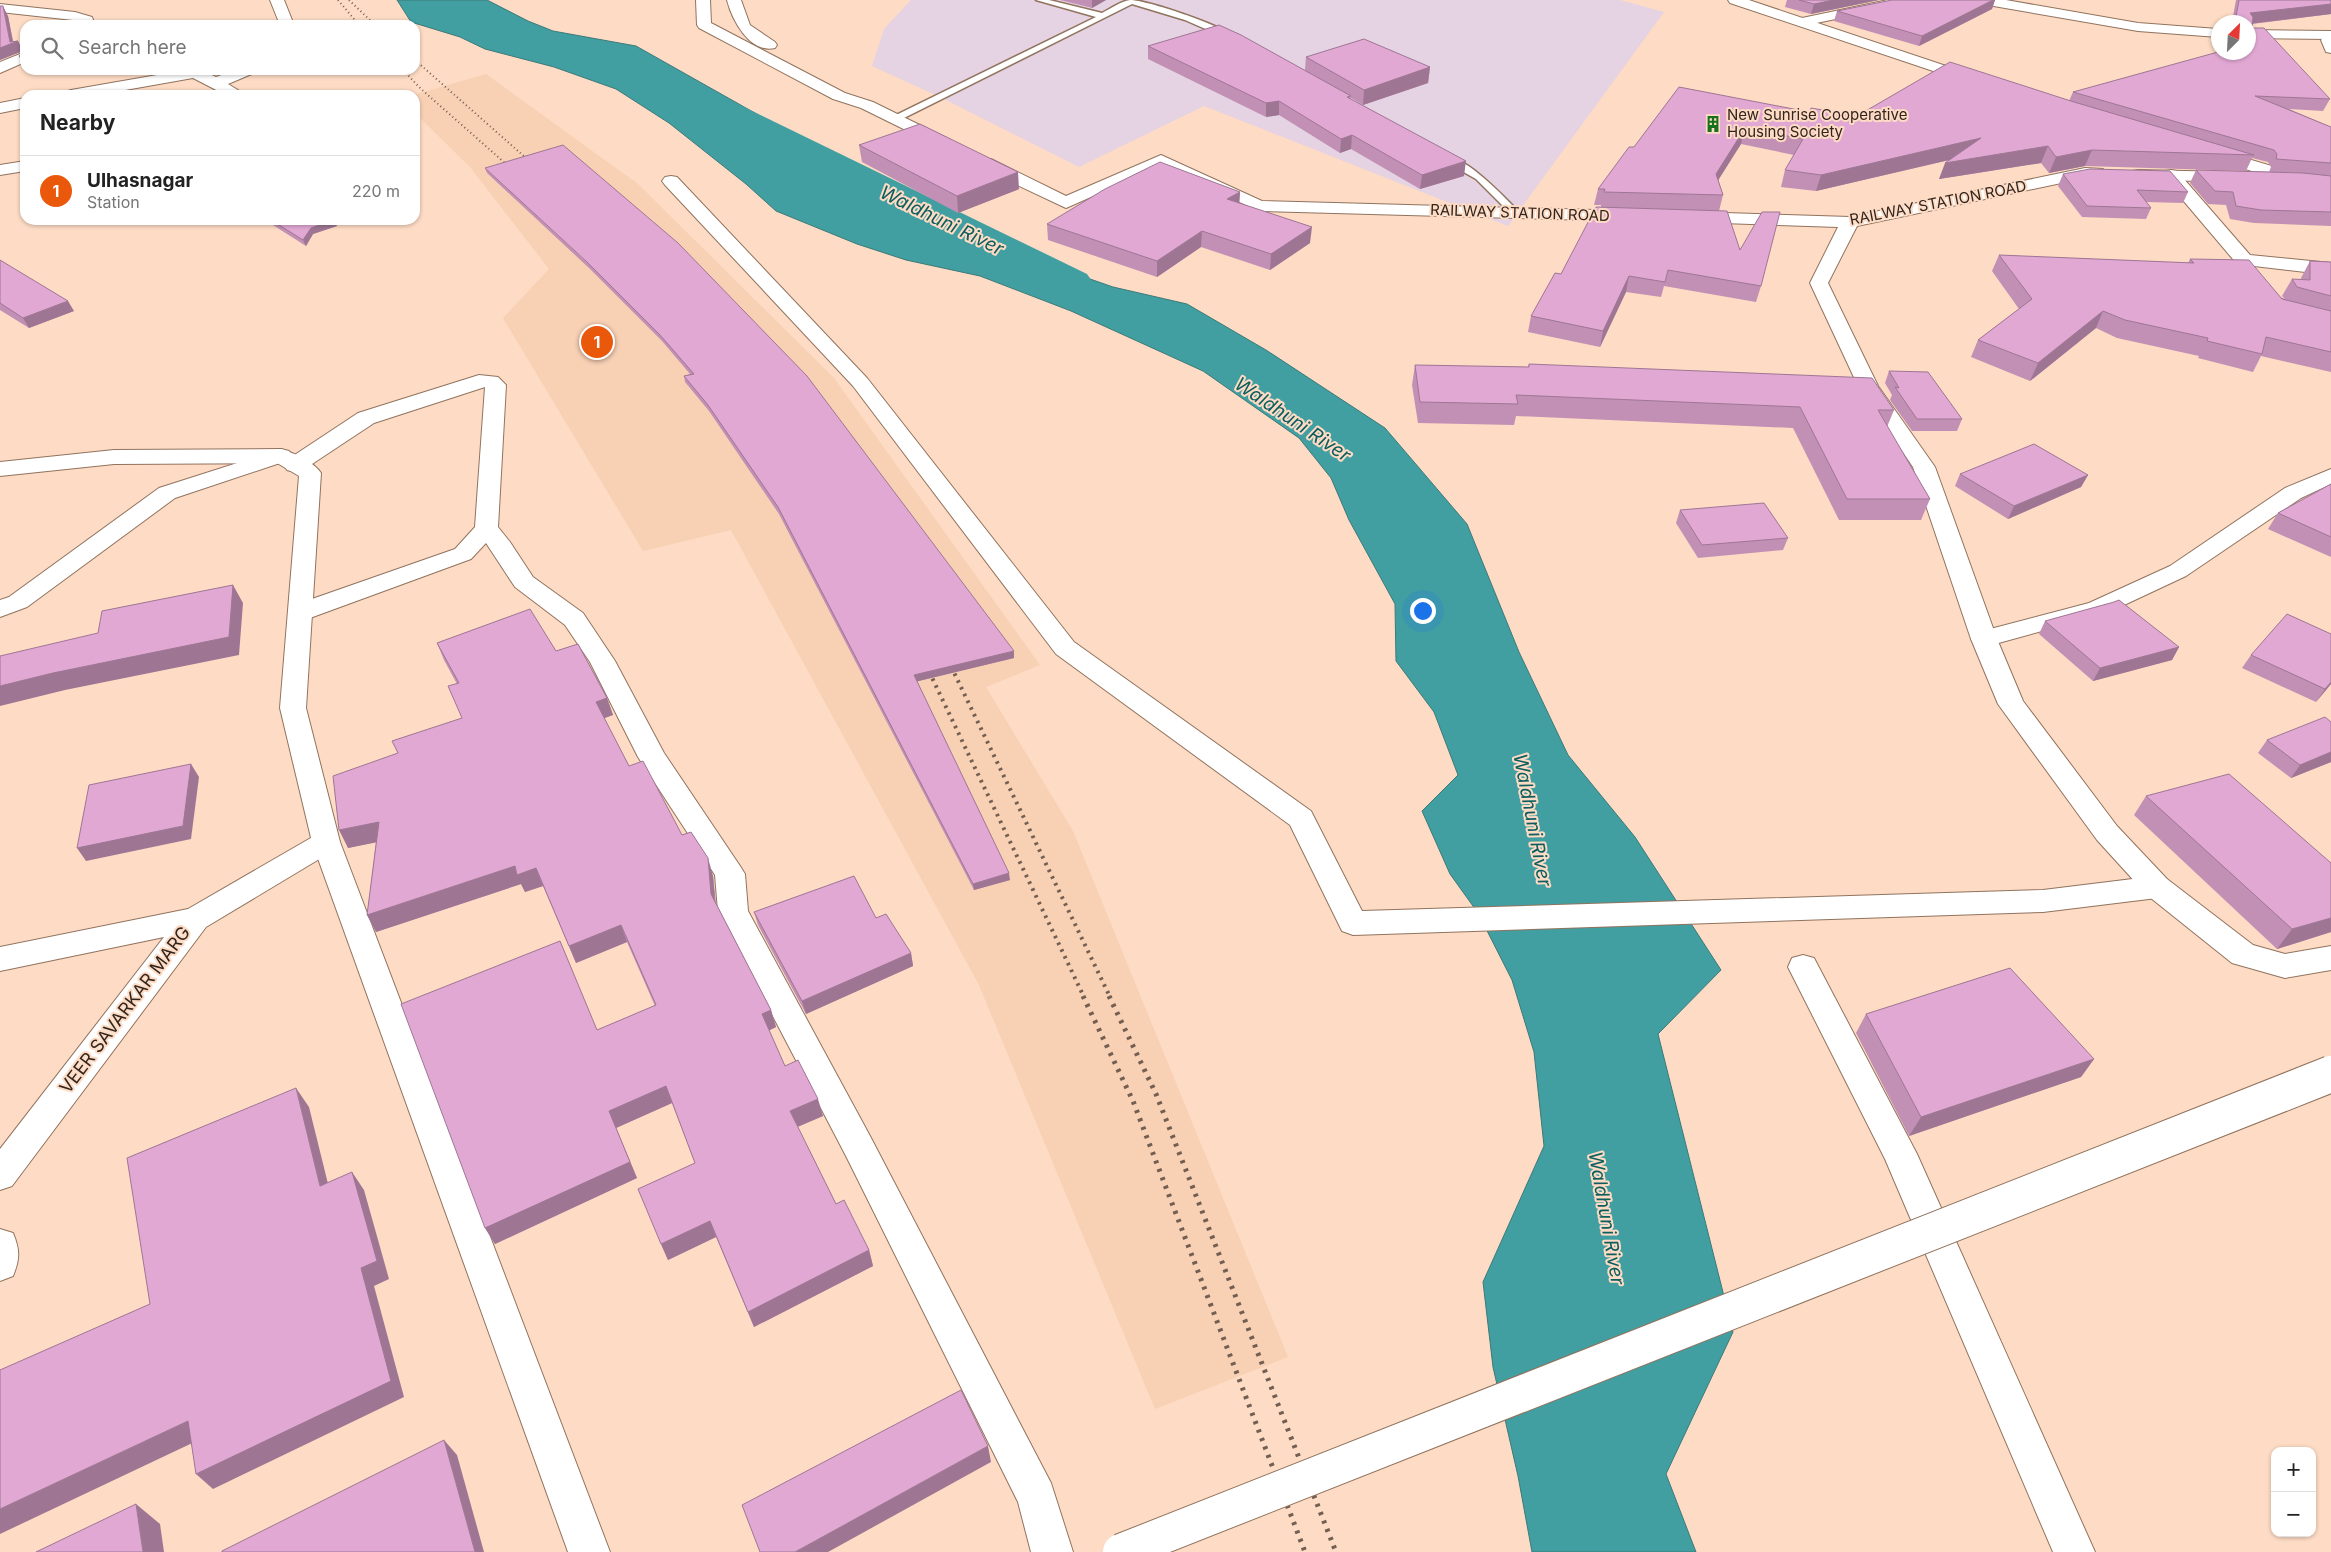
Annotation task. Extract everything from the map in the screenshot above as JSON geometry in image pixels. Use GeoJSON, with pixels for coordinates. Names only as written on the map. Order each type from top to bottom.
{"type":"FeatureCollection","features":[{"type":"Feature","properties":{"kind":"street"},"geometry":{"type":"LineString","coordinates":[[277,0],[285,20]]}},
{"type":"Feature","properties":{"kind":"street"},"geometry":{"type":"LineString","coordinates":[[703,0],[704,25],[839,96],[867,105],[955,148]]}},
{"type":"Feature","properties":{"kind":"street"},"geometry":{"type":"LineString","coordinates":[[734,0],[744,29],[759,40],[819,69]]}},
{"type":"Feature","properties":{"kind":"street"},"geometry":{"type":"LineString","coordinates":[[1735,0],[1990,85]]}},
{"type":"Feature","properties":{"kind":"street"},"geometry":{"type":"LineString","coordinates":[[1802,22],[1908,0]]}},
{"type":"Feature","properties":{"kind":"street"},"geometry":{"type":"LineString","coordinates":[[1982,0],[2138,27],[2211,32]]}},
{"type":"Feature","properties":{"kind":"street"},"geometry":{"type":"LineString","coordinates":[[0,8],[75,16],[87,20]]}},
{"type":"Feature","properties":{"kind":"street"},"geometry":{"type":"LineString","coordinates":[[2256,34],[2331,36],[2328,40],[2331,48]]}},
{"type":"Feature","properties":{"kind":"street"},"geometry":{"type":"LineString","coordinates":[[0,68],[20,58]]}},
{"type":"Feature","properties":{"kind":"street"},"geometry":{"type":"LineString","coordinates":[[99,90],[184,75]]}},
{"type":"Feature","properties":{"kind":"street"},"geometry":{"type":"LineString","coordinates":[[199,75],[228,90]]}},
{"type":"Feature","properties":{"kind":"street"},"geometry":{"type":"LineString","coordinates":[[215,83],[235,75]]}},
{"type":"Feature","properties":{"kind":"street"},"geometry":{"type":"LineString","coordinates":[[854,86],[862,90],[867,105]]}},
{"type":"Feature","properties":{"kind":"street"},"geometry":{"type":"LineString","coordinates":[[0,108],[20,104]]}},
{"type":"Feature","properties":{"kind":"street"},"geometry":{"type":"LineString","coordinates":[[2204,152],[2296,179]]}},
{"type":"Feature","properties":{"kind":"street","name":"RAILWAY STATION ROAD"},"geometry":{"type":"LineString","coordinates":[[972,157],[1066,204],[1161,160],[1259,206],[1643,216]]}},
{"type":"Feature","properties":{"kind":"street"},"geometry":{"type":"LineString","coordinates":[[0,170],[20,167]]}},
{"type":"Feature","properties":{"kind":"street","name":"RAILWAY STATION ROAD"},"geometry":{"type":"LineString","coordinates":[[1673,217],[1850,222],[2085,173],[2314,181]]}},
{"type":"Feature","properties":{"kind":"street"},"geometry":{"type":"LineString","coordinates":[[2171,175],[2244,260],[2259,282]]}},
{"type":"Feature","properties":{"kind":"street"},"geometry":{"type":"LineString","coordinates":[[671,180],[860,382],[1065,648],[1301,818],[1353,923],[2043,901],[2156,887]]}},
{"type":"Feature","properties":{"kind":"street"},"geometry":{"type":"LineString","coordinates":[[1850,222],[1818,283],[1868,386],[1924,467],[1984,640],[2011,704],[2107,834],[2156,887],[2243,954],[2284,966],[2331,958]]}},
{"type":"Feature","properties":{"kind":"street"},"geometry":{"type":"LineString","coordinates":[[2244,260],[2331,269]]}},
{"type":"Feature","properties":{"kind":"street"},"geometry":{"type":"LineString","coordinates":[[0,609],[18,602],[168,493],[288,460],[366,418],[479,381],[491,381],[496,385],[486,528],[463,554],[301,612]]}},
{"type":"Feature","properties":{"kind":"street"},"geometry":{"type":"LineString","coordinates":[[0,469],[114,457],[288,460],[310,473],[293,708],[326,842],[589,1552]]}},
{"type":"Feature","properties":{"kind":"street"},"geometry":{"type":"LineString","coordinates":[[1984,640],[2098,608],[2178,571],[2293,493],[2331,476]]}},
{"type":"Feature","properties":{"kind":"street"},"geometry":{"type":"LineString","coordinates":[[486,528],[502,547],[524,582],[574,619],[602,661],[652,757],[730,874],[732,911],[858,1146],[1032,1488],[1052,1552]]}},
{"type":"Feature","properties":{"kind":"street","name":"VEER SAVARKAR MARG"},"geometry":{"type":"LineString","coordinates":[[0,1175],[195,919],[326,842]]}},
{"type":"Feature","properties":{"kind":"street"},"geometry":{"type":"LineString","coordinates":[[0,959],[195,919]]}},
{"type":"Feature","properties":{"kind":"street"},"geometry":{"type":"LineString","coordinates":[[1803,967],[1900,1154],[2074,1552]]}},
{"type":"Feature","properties":{"kind":"street"},"geometry":{"type":"LineString","coordinates":[[1121,1552],[2331,1074]]}},
{"type":"Feature","properties":{"kind":"street"},"geometry":{"type":"LineString","coordinates":[[0,1245],[0,1264]]}},
{"type":"Feature","properties":{"kind":"lane"},"geometry":{"type":"LineString","coordinates":[[1040,0],[1103,16]]}},
{"type":"Feature","properties":{"kind":"lane"},"geometry":{"type":"LineString","coordinates":[[895,119],[1133,0],[1204,24],[1239,41]]}},
{"type":"Feature","properties":{"kind":"lane"},"geometry":{"type":"LineString","coordinates":[[1436,153],[1479,177],[1515,213]]}},
{"type":"Feature","properties":{"kind":"shaded area"},"geometry":{"type":"Polygon","coordinates":[[[911,0],[1620,0],[1664,12],[1508,226],[1204,106],[1079,167],[940,97],[872,66],[884,29],[911,0]]]}},
{"type":"Feature","properties":{"kind":"shaded area"},"geometry":{"type":"Polygon","coordinates":[[[486,74],[638,184],[834,378],[1040,665],[986,687],[1073,831],[1288,1357],[1155,1409],[979,985],[731,530],[643,551],[503,318],[549,269],[470,167],[420,118],[420,93],[486,74]]]}},
{"type":"Feature","properties":{"kind":"water"},"geometry":{"type":"Polygon","coordinates":[[[397,0],[487,0],[528,21],[553,31],[636,46],[801,139],[810,156],[830,172],[863,188],[901,213],[1113,287],[1187,304],[1266,350],[1385,428],[1467,524],[1519,652],[1568,755],[1635,837],[1721,970],[1658,1034],[1733,1332],[1666,1474],[1696,1552],[1532,1552],[1518,1476],[1493,1367],[1483,1282],[1544,1146],[1534,1052],[1512,980],[1478,913],[1450,874],[1422,811],[1458,775],[1434,712],[1396,661],[1395,604],[1349,520],[1331,478],[1299,438],[1203,371],[1071,311],[980,276],[906,260],[857,244],[776,211],[746,184],[669,123],[616,89],[554,67],[485,49],[460,37],[420,25],[420,20],[410,20],[397,0]]]}},
{"type":"Feature","properties":{"kind":"building"},"geometry":{"type":"Polygon","coordinates":[[[1799,0],[1834,0],[1814,4],[1799,0]]]}},
{"type":"Feature","properties":{"kind":"building"},"geometry":{"type":"Polygon","coordinates":[[[1892,0],[1993,0],[1922,36],[1837,11],[1892,0]]]}},
{"type":"Feature","properties":{"kind":"building"},"geometry":{"type":"Polygon","coordinates":[[[2239,0],[2331,0],[2331,4],[2250,13],[2252,15],[2236,15],[2239,0]]]}},
{"type":"Feature","properties":{"kind":"building"},"geometry":{"type":"Polygon","coordinates":[[[0,6],[3,6],[10,42],[18,41],[0,48],[0,6]]]}},
{"type":"Feature","properties":{"kind":"building"},"geometry":{"type":"Polygon","coordinates":[[[1219,25],[1241,35],[1351,96],[1347,97],[1466,161],[1422,175],[1352,135],[1341,139],[1279,101],[1266,103],[1148,46],[1219,25]]]}},
{"type":"Feature","properties":{"kind":"building"},"geometry":{"type":"Polygon","coordinates":[[[2256,28],[2264,28],[2330,99],[2255,96],[2331,127],[2331,163],[2276,159],[2277,154],[2274,150],[2073,92],[2211,54],[2211,60],[2256,60],[2256,28]]]}},
{"type":"Feature","properties":{"kind":"building"},"geometry":{"type":"Polygon","coordinates":[[[1364,39],[1430,67],[1364,90],[1306,57],[1364,39]]]}},
{"type":"Feature","properties":{"kind":"building"},"geometry":{"type":"Polygon","coordinates":[[[1950,62],[2074,102],[2254,155],[2092,150],[2056,157],[2048,146],[1945,163],[1981,138],[1821,175],[1785,170],[1803,139],[1745,128],[1716,174],[1723,195],[1604,192],[1605,189],[1598,189],[1629,147],[1634,147],[1679,87],[1809,112],[1811,108],[1857,116],[1950,62]]]}},
{"type":"Feature","properties":{"kind":"building"},"geometry":{"type":"Polygon","coordinates":[[[920,124],[1018,172],[957,196],[859,145],[920,124]]]}},
{"type":"Feature","properties":{"kind":"building"},"geometry":{"type":"Polygon","coordinates":[[[563,145],[678,243],[807,376],[1014,651],[914,675],[1009,873],[973,884],[778,507],[708,405],[684,376],[694,374],[660,335],[587,262],[485,168],[563,145]]]}},
{"type":"Feature","properties":{"kind":"building"},"geometry":{"type":"Polygon","coordinates":[[[1160,162],[1240,192],[1227,199],[1312,227],[1271,254],[1202,231],[1157,261],[1047,224],[1105,189],[1160,162]]]}},
{"type":"Feature","properties":{"kind":"building"},"geometry":{"type":"Polygon","coordinates":[[[2090,169],[2170,171],[2188,192],[2137,190],[2151,208],[2087,206],[2063,174],[2090,169]]]}},
{"type":"Feature","properties":{"kind":"building"},"geometry":{"type":"Polygon","coordinates":[[[2196,170],[2303,173],[2331,176],[2331,212],[2261,210],[2236,206],[2233,192],[2215,191],[2196,170]]]}},
{"type":"Feature","properties":{"kind":"building"},"geometry":{"type":"Polygon","coordinates":[[[1596,207],[1727,211],[1740,250],[1762,212],[1780,212],[1761,286],[1668,270],[1665,282],[1629,276],[1603,331],[1531,316],[1555,273],[1561,274],[1596,207]]]}},
{"type":"Feature","properties":{"kind":"building"},"geometry":{"type":"Polygon","coordinates":[[[279,225],[320,225],[311,228],[303,240],[279,225]]]}},
{"type":"Feature","properties":{"kind":"building"},"geometry":{"type":"Polygon","coordinates":[[[1999,255],[2194,263],[2190,259],[2249,260],[2282,299],[2331,311],[2331,352],[2266,337],[2262,354],[2207,341],[2208,338],[2125,320],[2103,311],[2038,363],[1978,340],[2032,299],[1999,255]]]}},
{"type":"Feature","properties":{"kind":"building"},"geometry":{"type":"Polygon","coordinates":[[[0,260],[68,301],[23,318],[0,303],[0,260]]]}},
{"type":"Feature","properties":{"kind":"building"},"geometry":{"type":"Polygon","coordinates":[[[2310,261],[2331,262],[2331,296],[2297,287],[2292,279],[2310,280],[2310,261]]]}},
{"type":"Feature","properties":{"kind":"building"},"geometry":{"type":"Polygon","coordinates":[[[1529,364],[1872,378],[1894,410],[1878,410],[1930,499],[1847,499],[1800,407],[1516,395],[1518,404],[1420,402],[1415,365],[1529,367],[1529,364]]]}},
{"type":"Feature","properties":{"kind":"building"},"geometry":{"type":"Polygon","coordinates":[[[1889,371],[1928,372],[1962,419],[1917,419],[1895,387],[1899,388],[1889,371]]]}},
{"type":"Feature","properties":{"kind":"building"},"geometry":{"type":"Polygon","coordinates":[[[2034,444],[2088,475],[2014,506],[1960,474],[2034,444]]]}},
{"type":"Feature","properties":{"kind":"building"},"geometry":{"type":"Polygon","coordinates":[[[2331,484],[2331,537],[2278,513],[2331,484]]]}},
{"type":"Feature","properties":{"kind":"building"},"geometry":{"type":"Polygon","coordinates":[[[1764,503],[1788,538],[1702,545],[1680,510],[1764,503]]]}},
{"type":"Feature","properties":{"kind":"building"},"geometry":{"type":"Polygon","coordinates":[[[233,585],[229,637],[53,673],[0,686],[0,656],[98,633],[102,611],[233,585]]]}},
{"type":"Feature","properties":{"kind":"building"},"geometry":{"type":"Polygon","coordinates":[[[2119,600],[2179,647],[2100,668],[2045,621],[2114,602],[2119,600]]]}},
{"type":"Feature","properties":{"kind":"building"},"geometry":{"type":"Polygon","coordinates":[[[530,609],[556,651],[578,644],[607,698],[596,702],[629,766],[643,761],[682,835],[691,832],[708,858],[711,894],[771,1010],[762,1014],[785,1066],[798,1060],[818,1099],[790,1111],[836,1204],[844,1200],[869,1250],[748,1312],[710,1221],[661,1244],[638,1189],[695,1163],[666,1086],[609,1111],[630,1162],[485,1228],[401,1004],[560,941],[597,1030],[656,1005],[621,925],[569,946],[536,868],[517,875],[515,866],[367,915],[379,822],[339,830],[333,776],[398,753],[392,741],[462,718],[448,686],[459,683],[437,643],[530,609]]]}},
{"type":"Feature","properties":{"kind":"building"},"geometry":{"type":"Polygon","coordinates":[[[2287,614],[2331,634],[2331,682],[2325,689],[2251,655],[2287,614]]]}},
{"type":"Feature","properties":{"kind":"building"},"geometry":{"type":"Polygon","coordinates":[[[2325,717],[2331,722],[2331,752],[2300,765],[2267,740],[2325,717]]]}},
{"type":"Feature","properties":{"kind":"building"},"geometry":{"type":"Polygon","coordinates":[[[191,764],[183,826],[77,848],[89,785],[191,764]]]}},
{"type":"Feature","properties":{"kind":"building"},"geometry":{"type":"Polygon","coordinates":[[[2229,774],[2331,863],[2331,918],[2292,929],[2146,796],[2229,774]]]}},
{"type":"Feature","properties":{"kind":"building"},"geometry":{"type":"Polygon","coordinates":[[[854,876],[876,918],[886,914],[911,953],[802,1001],[754,912],[854,876]]]}},
{"type":"Feature","properties":{"kind":"building"},"geometry":{"type":"Polygon","coordinates":[[[2010,968],[2094,1059],[1921,1117],[1866,1014],[2010,968]]]}},
{"type":"Feature","properties":{"kind":"building"},"geometry":{"type":"Polygon","coordinates":[[[296,1088],[320,1186],[352,1172],[377,1261],[361,1268],[391,1381],[196,1474],[188,1421],[0,1509],[0,1370],[150,1304],[127,1158],[296,1088]]]}},
{"type":"Feature","properties":{"kind":"building"},"geometry":{"type":"Polygon","coordinates":[[[961,1390],[988,1446],[795,1552],[760,1552],[742,1505],[961,1390]]]}},
{"type":"Feature","properties":{"kind":"building"},"geometry":{"type":"Polygon","coordinates":[[[444,1440],[475,1552],[222,1552],[222,1551],[444,1440]]]}},
{"type":"Feature","properties":{"kind":"building"},"geometry":{"type":"Polygon","coordinates":[[[136,1504],[143,1552],[36,1552],[136,1504]]]}},
{"type":"Feature","properties":{"kind":"waterway","name":"Waldhuni River"},"geometry":{"type":"LineString","coordinates":[[728,114],[1071,284]]}},
{"type":"Feature","properties":{"kind":"railway"},"geometry":{"type":"LineString","coordinates":[[338,0],[355,20]]}},
{"type":"Feature","properties":{"kind":"railway"},"geometry":{"type":"LineString","coordinates":[[349,0],[370,20]]}},
{"type":"Feature","properties":{"kind":"railway"},"geometry":{"type":"LineString","coordinates":[[420,64],[535,166]]}},
{"type":"Feature","properties":{"kind":"railway"},"geometry":{"type":"LineString","coordinates":[[408,75],[514,171]]}},
{"type":"Feature","properties":{"kind":"railway"},"geometry":{"type":"LineString","coordinates":[[948,660],[1110,997]]}},
{"type":"Feature","properties":{"kind":"railway"},"geometry":{"type":"LineString","coordinates":[[926,665],[1084,997]]}},
{"type":"Feature","properties":{"kind":"railway"},"geometry":{"type":"LineString","coordinates":[[1083,996],[1133,1101],[1305,1552]]}},
{"type":"Feature","properties":{"kind":"railway"},"geometry":{"type":"LineString","coordinates":[[1109,996],[1156,1094],[1336,1552]]}},
{"type":"Feature","properties":{"kind":"place","name":"New Sunrise Cooperative Housing Society"},"geometry":{"type":"Point","coordinates":[1713,124]}},
{"type":"Feature","properties":{"kind":"place","name":"Ulhasnagar"},"geometry":{"type":"Point","coordinates":[597,342]}}]}
